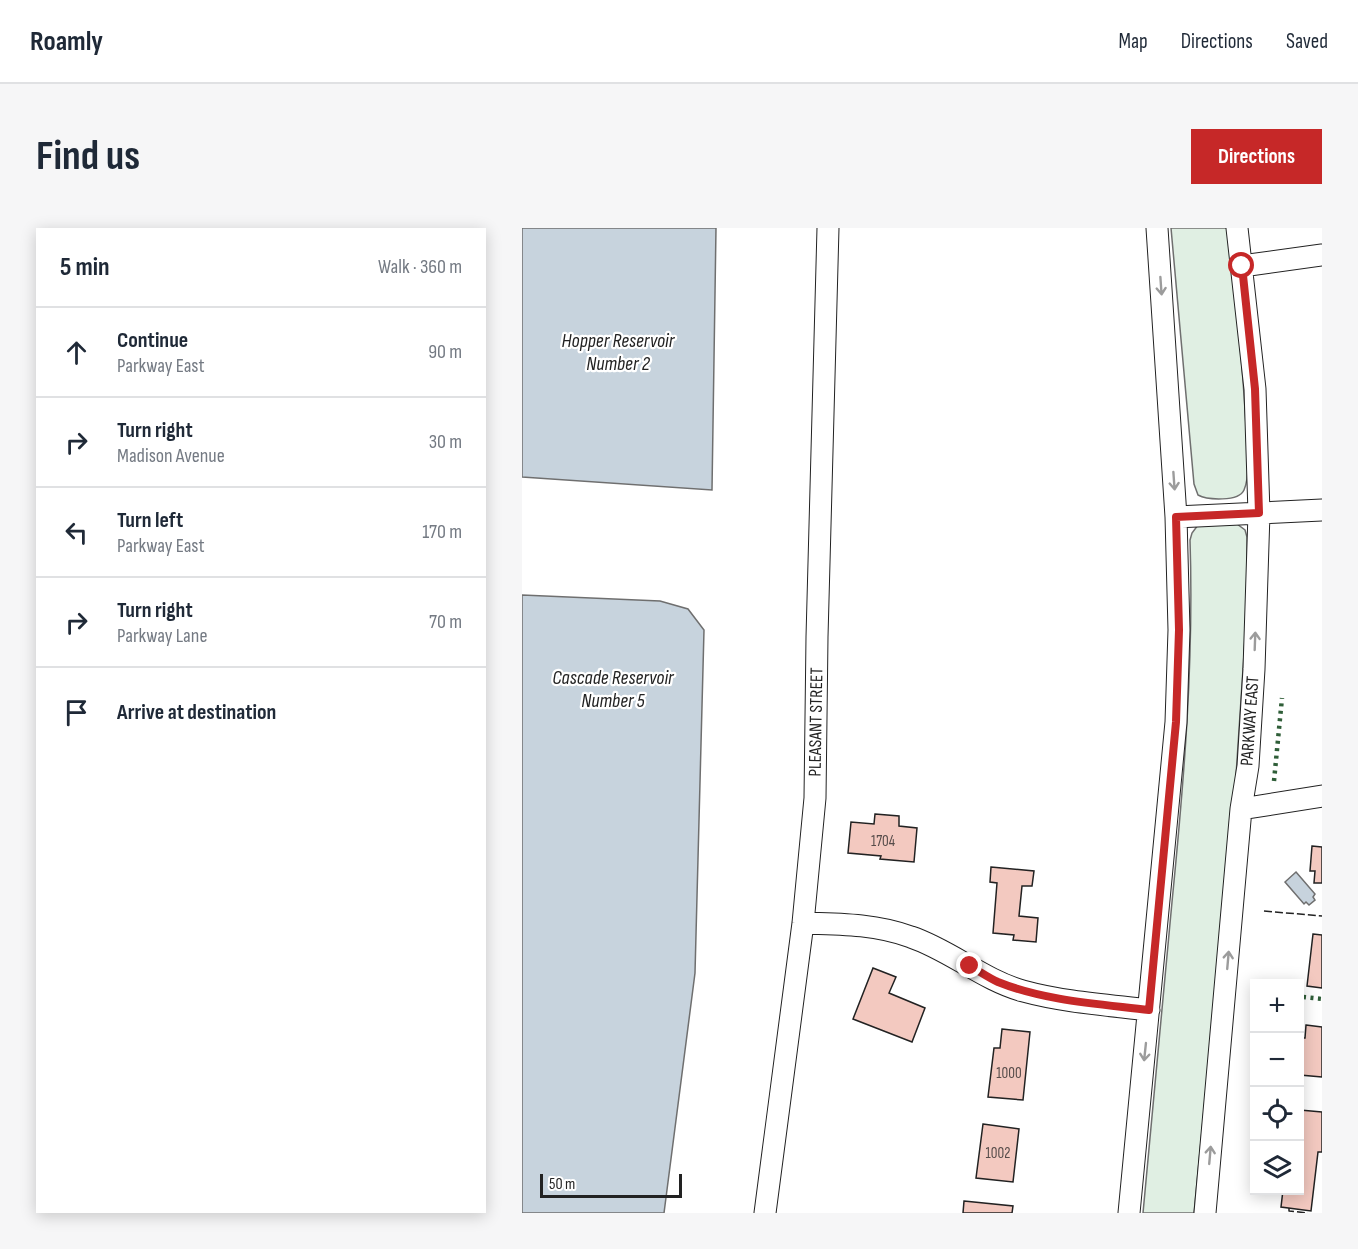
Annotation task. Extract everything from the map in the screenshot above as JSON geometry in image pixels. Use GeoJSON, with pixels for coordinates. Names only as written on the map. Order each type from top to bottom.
{"type":"FeatureCollection","features":[{"type":"Feature","properties":{"kind":"street","name":"PLEASANT STREET"},"geometry":{"type":"LineString","coordinates":[[765,1213],[803,923],[815,798],[828,228]]}},
{"type":"Feature","properties":{"kind":"street"},"geometry":{"type":"LineString","coordinates":[[1129,1213],[1176,722],[1179,630],[1176,517],[1157,228]]}},
{"type":"Feature","properties":{"kind":"street","name":"PARKWAY EAST"},"geometry":{"type":"LineString","coordinates":[[1205,1213],[1241,809],[1248,766],[1254,669],[1259,513],[1255,389],[1237,228]]}},
{"type":"Feature","properties":{"kind":"street"},"geometry":{"type":"LineString","coordinates":[[1242,266],[1322,255]]}},
{"type":"Feature","properties":{"kind":"street"},"geometry":{"type":"LineString","coordinates":[[1176,517],[1322,510]]}},
{"type":"Feature","properties":{"kind":"street"},"geometry":{"type":"LineString","coordinates":[[1241,809],[1322,796]]}},
{"type":"Feature","properties":{"kind":"street"},"geometry":{"type":"LineString","coordinates":[[803,923],[866,926],[912,937],[996,981],[1022,991],[1081,1002],[1149,1010]]}},
{"type":"Feature","properties":{"kind":"green space"},"geometry":{"type":"Polygon","coordinates":[[[1171,228],[1228,228],[1241,351],[1248,458],[1244,490],[1236,497],[1215,499],[1198,495],[1194,484],[1171,228]]]}},
{"type":"Feature","properties":{"kind":"green space"},"geometry":{"type":"Polygon","coordinates":[[[1237,524],[1245,530],[1247,537],[1247,608],[1235,791],[1194,1213],[1143,1213],[1184,766],[1191,631],[1190,540],[1198,525],[1237,524]]]}},
{"type":"Feature","properties":{"kind":"water","name":"Hopper Reservoir Number 2"},"geometry":{"type":"Polygon","coordinates":[[[522,228],[716,228],[712,490],[522,477],[522,228]]]}},
{"type":"Feature","properties":{"kind":"water","name":"Cascade Reservoir Number 5"},"geometry":{"type":"Polygon","coordinates":[[[522,595],[660,601],[688,609],[704,630],[695,973],[664,1213],[522,1213],[522,595]]]}},
{"type":"Feature","properties":{"kind":"water"},"geometry":{"type":"Polygon","coordinates":[[[1296,872],[1315,894],[1313,897],[1315,900],[1309,905],[1306,902],[1304,904],[1285,882],[1296,872]]]}},
{"type":"Feature","properties":{"kind":"building"},"geometry":{"type":"Polygon","coordinates":[[[875,814],[899,816],[899,826],[917,828],[914,862],[848,853],[851,822],[874,824],[875,814]]]}},
{"type":"Feature","properties":{"kind":"building"},"geometry":{"type":"Polygon","coordinates":[[[1312,846],[1322,847],[1322,883],[1314,883],[1315,871],[1310,871],[1312,846]]]}},
{"type":"Feature","properties":{"kind":"building"},"geometry":{"type":"Polygon","coordinates":[[[991,867],[1034,871],[1032,886],[1022,886],[1019,916],[1038,918],[1036,942],[1013,940],[1014,935],[993,933],[997,883],[990,882],[991,867]]]}},
{"type":"Feature","properties":{"kind":"building"},"geometry":{"type":"Polygon","coordinates":[[[1313,934],[1322,935],[1322,988],[1307,986],[1313,934]]]}},
{"type":"Feature","properties":{"kind":"building"},"geometry":{"type":"Polygon","coordinates":[[[873,968],[896,977],[889,993],[925,1008],[912,1042],[853,1019],[873,968]]]}},
{"type":"Feature","properties":{"kind":"building"},"geometry":{"type":"Polygon","coordinates":[[[1306,1025],[1322,1027],[1322,1077],[1304,1075],[1306,1025]]]}},
{"type":"Feature","properties":{"kind":"building"},"geometry":{"type":"Polygon","coordinates":[[[1002,1029],[1030,1032],[1023,1100],[988,1097],[994,1048],[1000,1048],[1002,1029]]]}},
{"type":"Feature","properties":{"kind":"building"},"geometry":{"type":"Polygon","coordinates":[[[1304,1110],[1322,1112],[1322,1152],[1318,1152],[1311,1211],[1281,1207],[1282,1195],[1304,1195],[1304,1110]]]}},
{"type":"Feature","properties":{"kind":"building"},"geometry":{"type":"Polygon","coordinates":[[[983,1124],[1019,1129],[1013,1182],[976,1178],[983,1124]]]}},
{"type":"Feature","properties":{"kind":"building"},"geometry":{"type":"Polygon","coordinates":[[[964,1201],[1013,1206],[1012,1213],[963,1213],[964,1201]]]}},
{"type":"Feature","properties":{"kind":"hedge"},"geometry":{"type":"LineString","coordinates":[[1274,781],[1282,698]]}},
{"type":"Feature","properties":{"kind":"hedge"},"geometry":{"type":"LineString","coordinates":[[1304,997],[1322,999]]}},
{"type":"Feature","properties":{"kind":"fence"},"geometry":{"type":"LineString","coordinates":[[1264,911],[1322,916]]}},
{"type":"Feature","properties":{"kind":"fence"},"geometry":{"type":"LineString","coordinates":[[1289,1208],[1289,1211],[1308,1213]]}},
{"type":"Feature","properties":{"kind":"route"},"geometry":{"type":"LineString","coordinates":[[970,966],[996,981],[1022,991],[1081,1002],[1149,1010],[1176,722],[1179,630],[1176,517],[1259,513],[1255,389],[1242,266]]}}]}
